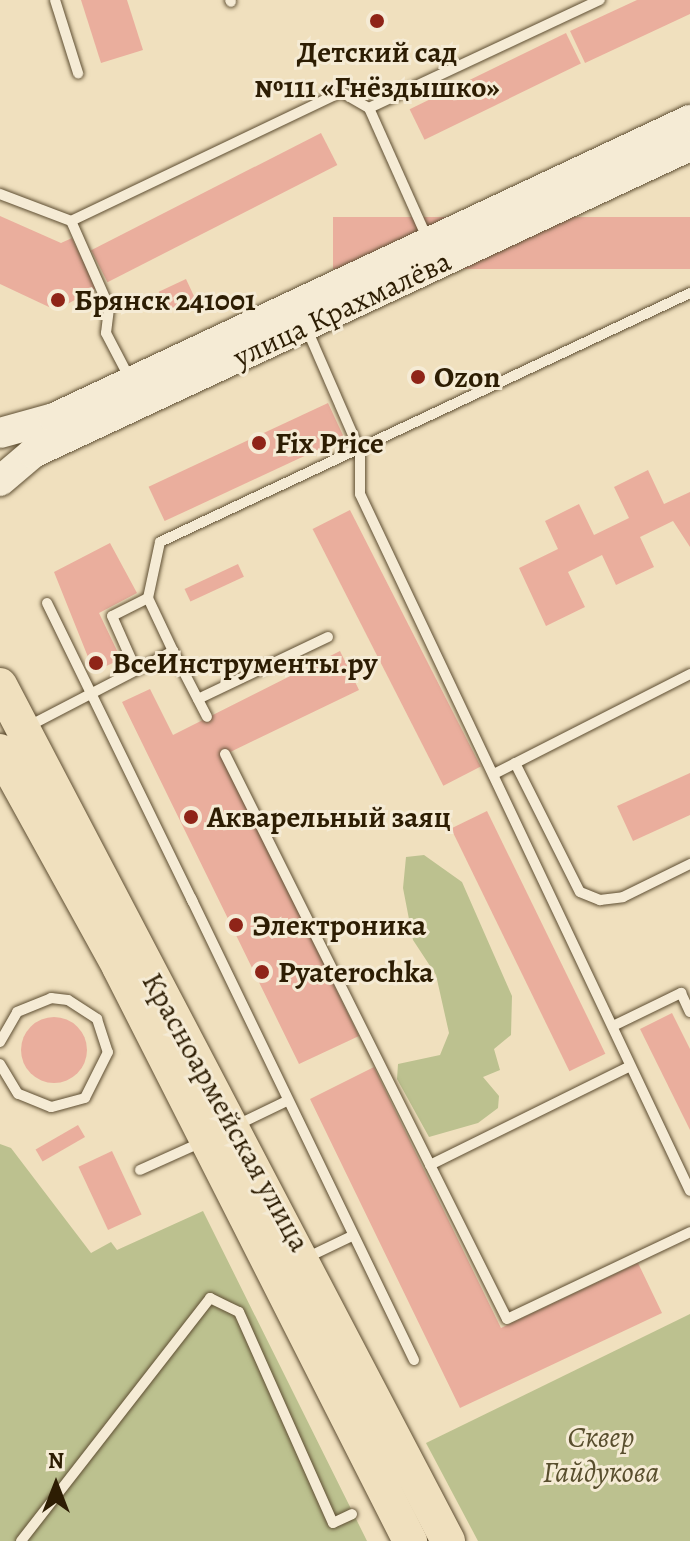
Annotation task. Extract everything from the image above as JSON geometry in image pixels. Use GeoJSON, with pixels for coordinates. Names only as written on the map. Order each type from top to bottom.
{"type":"FeatureCollection","features":[{"type":"Feature","properties":{"kind":"main road","name":"улица Крахмалёва"},"geometry":{"type":"LineString","coordinates":[[0,481],[33,453],[301,314],[428,242],[690,120]]}},
{"type":"Feature","properties":{"kind":"main road","name":"улица Крахмалёва"},"geometry":{"type":"LineString","coordinates":[[0,433],[54,418],[131,381],[301,314],[690,146]]}},
{"type":"Feature","properties":{"kind":"main road","name":"Красноармейская улица"},"geometry":{"type":"LineString","coordinates":[[0,685],[11,741],[218,1134],[410,1541]]}},
{"type":"Feature","properties":{"kind":"main road","name":"Красноармейская улица"},"geometry":{"type":"LineString","coordinates":[[218,1134],[306,1258],[448,1541]]}},
{"type":"Feature","properties":{"kind":"lane"},"geometry":{"type":"LineString","coordinates":[[55,0],[78,73]]}},
{"type":"Feature","properties":{"kind":"lane"},"geometry":{"type":"LineString","coordinates":[[369,108],[600,0]]}},
{"type":"Feature","properties":{"kind":"lane"},"geometry":{"type":"LineString","coordinates":[[71,221],[341,92],[369,108],[428,242]]}},
{"type":"Feature","properties":{"kind":"lane"},"geometry":{"type":"LineString","coordinates":[[0,194],[71,221],[109,307],[106,333],[131,381]]}},
{"type":"Feature","properties":{"kind":"lane"},"geometry":{"type":"LineString","coordinates":[[207,717],[148,598],[160,542],[360,451],[690,293]]}},
{"type":"Feature","properties":{"kind":"lane"},"geometry":{"type":"LineString","coordinates":[[301,314],[360,451],[360,494],[690,1191]]}},
{"type":"Feature","properties":{"kind":"lane"},"geometry":{"type":"LineString","coordinates":[[135,668],[112,616],[148,598]]}},
{"type":"Feature","properties":{"kind":"lane"},"geometry":{"type":"LineString","coordinates":[[47,603],[414,1360]]}},
{"type":"Feature","properties":{"kind":"lane"},"geometry":{"type":"LineString","coordinates":[[198,699],[328,637]]}},
{"type":"Feature","properties":{"kind":"lane"},"geometry":{"type":"LineString","coordinates":[[11,741],[88,691],[173,651]]}},
{"type":"Feature","properties":{"kind":"lane"},"geometry":{"type":"LineString","coordinates":[[494,774],[690,674]]}},
{"type":"Feature","properties":{"kind":"lane"},"geometry":{"type":"LineString","coordinates":[[225,754],[507,1319],[690,1232]]}},
{"type":"Feature","properties":{"kind":"lane"},"geometry":{"type":"LineString","coordinates":[[515,763],[580,892],[600,900],[623,897],[690,864]]}},
{"type":"Feature","properties":{"kind":"lane"},"geometry":{"type":"LineString","coordinates":[[613,1026],[681,993],[690,1012]]}},
{"type":"Feature","properties":{"kind":"lane"},"geometry":{"type":"LineString","coordinates":[[0,1042],[17,1012],[51,998],[97,1019],[108,1052],[85,1098],[51,1107],[18,1094],[0,1064]]}},
{"type":"Feature","properties":{"kind":"lane"},"geometry":{"type":"LineString","coordinates":[[430,1165],[630,1066]]}},
{"type":"Feature","properties":{"kind":"lane"},"geometry":{"type":"LineString","coordinates":[[140,1170],[287,1101]]}},
{"type":"Feature","properties":{"kind":"lane"},"geometry":{"type":"LineString","coordinates":[[306,1258],[352,1236]]}},
{"type":"Feature","properties":{"kind":"lane"},"geometry":{"type":"LineString","coordinates":[[21,1541],[210,1298],[239,1312],[333,1523],[352,1514]]}},
{"type":"Feature","properties":{"kind":"green space"},"geometry":{"type":"Polygon","coordinates":[[[424,855],[462,882],[512,996],[511,1035],[494,1049],[500,1070],[483,1077],[499,1096],[498,1108],[478,1123],[429,1137],[397,1079],[398,1064],[440,1055],[449,1033],[436,975],[413,940],[403,888],[406,857],[424,855]]]}},
{"type":"Feature","properties":{"kind":"green space"},"geometry":{"type":"Polygon","coordinates":[[[0,1144],[11,1148],[91,1253],[111,1242],[117,1250],[203,1211],[367,1541],[0,1541],[0,1144]]]}},
{"type":"Feature","properties":{"kind":"green space","name":"Сквер Гайдукова"},"geometry":{"type":"Polygon","coordinates":[[[690,1314],[690,1541],[478,1541],[426,1443],[690,1314]]]}},
{"type":"Feature","properties":{"kind":"building"},"geometry":{"type":"Polygon","coordinates":[[[81,0],[127,0],[143,50],[101,63],[81,0]]]}},
{"type":"Feature","properties":{"kind":"building"},"geometry":{"type":"Polygon","coordinates":[[[637,0],[690,0],[690,14],[585,63],[570,31],[637,0]]]}},
{"type":"Feature","properties":{"kind":"building"},"geometry":{"type":"Polygon","coordinates":[[[566,33],[581,64],[425,140],[410,109],[566,33]]]}},
{"type":"Feature","properties":{"kind":"building"},"geometry":{"type":"Polygon","coordinates":[[[321,133],[337,165],[107,282],[91,250],[321,133]]]}},
{"type":"Feature","properties":{"kind":"building"},"geometry":{"type":"Polygon","coordinates":[[[0,216],[61,243],[72,238],[96,288],[64,306],[53,299],[49,307],[0,284],[0,216]]]}},
{"type":"Feature","properties":{"kind":"building"},"geometry":{"type":"Polygon","coordinates":[[[333,217],[690,217],[690,269],[333,269],[333,217]]]}},
{"type":"Feature","properties":{"kind":"building"},"geometry":{"type":"Polygon","coordinates":[[[186,279],[195,298],[168,311],[159,292],[186,279]]]}},
{"type":"Feature","properties":{"kind":"building"},"geometry":{"type":"Polygon","coordinates":[[[328,403],[344,437],[165,521],[149,487],[328,403]]]}},
{"type":"Feature","properties":{"kind":"building"},"geometry":{"type":"Polygon","coordinates":[[[648,470],[664,504],[690,492],[690,547],[673,521],[640,537],[654,567],[616,585],[602,555],[568,572],[585,607],[546,626],[519,568],[558,549],[545,521],[579,504],[594,535],[629,518],[614,487],[648,470]]]}},
{"type":"Feature","properties":{"kind":"building"},"geometry":{"type":"Polygon","coordinates":[[[350,510],[481,767],[443,786],[313,529],[350,510]]]}},
{"type":"Feature","properties":{"kind":"building"},"geometry":{"type":"Polygon","coordinates":[[[110,543],[137,593],[99,613],[121,659],[94,672],[54,572],[110,543]]]}},
{"type":"Feature","properties":{"kind":"building"},"geometry":{"type":"Polygon","coordinates":[[[238,564],[244,577],[190,602],[185,589],[238,564]]]}},
{"type":"Feature","properties":{"kind":"building"},"geometry":{"type":"Polygon","coordinates":[[[340,651],[359,690],[222,756],[359,1036],[299,1064],[122,702],[150,689],[173,735],[340,651]]]}},
{"type":"Feature","properties":{"kind":"building"},"geometry":{"type":"Polygon","coordinates":[[[690,773],[690,815],[633,841],[617,806],[690,773]]]}},
{"type":"Feature","properties":{"kind":"building"},"geometry":{"type":"Polygon","coordinates":[[[487,811],[605,1054],[569,1071],[451,829],[487,811]]]}},
{"type":"Feature","properties":{"kind":"building"},"geometry":{"type":"Polygon","coordinates":[[[672,1013],[690,1049],[690,1130],[640,1029],[672,1013]]]}},
{"type":"Feature","properties":{"kind":"building"},"geometry":{"type":"Polygon","coordinates":[[[54,1017],[67,1020],[77,1027],[84,1037],[87,1050],[84,1063],[77,1073],[67,1080],[54,1083],[41,1080],[31,1073],[24,1063],[21,1050],[24,1037],[31,1027],[41,1020],[54,1017]]]}},
{"type":"Feature","properties":{"kind":"building"},"geometry":{"type":"Polygon","coordinates":[[[374,1067],[501,1328],[638,1263],[662,1313],[460,1408],[310,1099],[374,1067]]]}},
{"type":"Feature","properties":{"kind":"building"},"geometry":{"type":"Polygon","coordinates":[[[78,1125],[85,1137],[43,1162],[36,1150],[78,1125]]]}},
{"type":"Feature","properties":{"kind":"building"},"geometry":{"type":"Polygon","coordinates":[[[112,1151],[142,1214],[108,1230],[78,1167],[112,1151]]]}},
{"type":"Feature","properties":{"kind":"place","name":"Детский сад №111 «Гнёздышко»"},"geometry":{"type":"Point","coordinates":[377,21]}},
{"type":"Feature","properties":{"kind":"place","name":"Брянск 241001"},"geometry":{"type":"Point","coordinates":[58,300]}},
{"type":"Feature","properties":{"kind":"place","name":"Ozon"},"geometry":{"type":"Point","coordinates":[418,377]}},
{"type":"Feature","properties":{"kind":"place","name":"Fix Price"},"geometry":{"type":"Point","coordinates":[259,443]}},
{"type":"Feature","properties":{"kind":"place","name":"ВсеИнструменты.ру"},"geometry":{"type":"Point","coordinates":[96,663]}},
{"type":"Feature","properties":{"kind":"place","name":"Акварельный заяц"},"geometry":{"type":"Point","coordinates":[191,817]}},
{"type":"Feature","properties":{"kind":"place","name":"Электроника"},"geometry":{"type":"Point","coordinates":[236,925]}},
{"type":"Feature","properties":{"kind":"place","name":"Pyaterochka"},"geometry":{"type":"Point","coordinates":[262,972]}}]}
